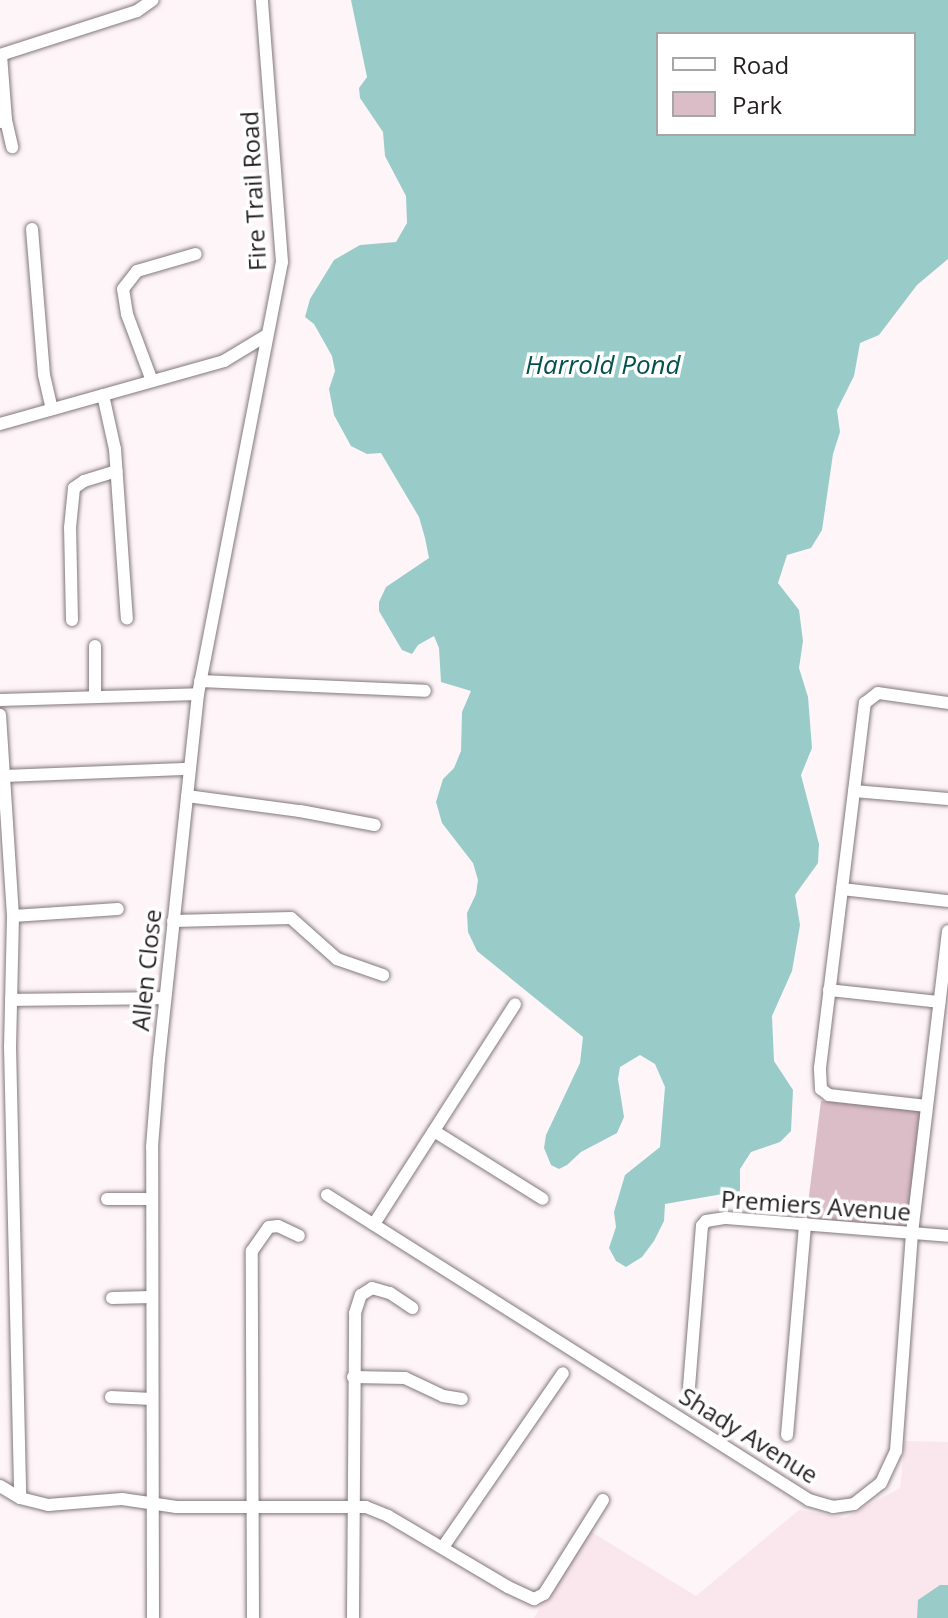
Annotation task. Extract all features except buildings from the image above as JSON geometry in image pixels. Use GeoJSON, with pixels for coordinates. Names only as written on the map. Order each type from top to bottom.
{"type":"FeatureCollection","features":[{"type":"Feature","properties":{"kind":"street"},"geometry":{"type":"LineString","coordinates":[[12,147],[3,121],[0,55],[137,11],[153,0]]}},
{"type":"Feature","properties":{"kind":"street","name":"Fire Trail Road"},"geometry":{"type":"LineString","coordinates":[[262,0],[282,262],[274,317],[267,335]]}},
{"type":"Feature","properties":{"kind":"street"},"geometry":{"type":"LineString","coordinates":[[32,229],[44,375],[52,409]]}},
{"type":"Feature","properties":{"kind":"street"},"geometry":{"type":"LineString","coordinates":[[152,381],[127,314],[123,289],[137,271],[196,254]]}},
{"type":"Feature","properties":{"kind":"street"},"geometry":{"type":"LineString","coordinates":[[0,424],[224,361],[267,335]]}},
{"type":"Feature","properties":{"kind":"street","name":"Allen Close"},"geometry":{"type":"LineString","coordinates":[[153,1618],[152,1147],[165,998],[199,687],[267,335]]}},
{"type":"Feature","properties":{"kind":"street"},"geometry":{"type":"LineString","coordinates":[[103,395],[117,471],[127,619]]}},
{"type":"Feature","properties":{"kind":"street"},"geometry":{"type":"LineString","coordinates":[[72,620],[70,528],[74,488],[84,481],[117,471]]}},
{"type":"Feature","properties":{"kind":"street"},"geometry":{"type":"LineString","coordinates":[[95,646],[95,696]]}},
{"type":"Feature","properties":{"kind":"street"},"geometry":{"type":"LineString","coordinates":[[0,700],[199,687],[425,691]]}},
{"type":"Feature","properties":{"kind":"street"},"geometry":{"type":"LineString","coordinates":[[927,1106],[823,1092],[820,1068],[867,698],[878,693],[948,703]]}},
{"type":"Feature","properties":{"kind":"street"},"geometry":{"type":"LineString","coordinates":[[0,715],[13,916],[10,1021],[20,1498]]}},
{"type":"Feature","properties":{"kind":"street"},"geometry":{"type":"LineString","coordinates":[[4,776],[190,769]]}},
{"type":"Feature","properties":{"kind":"street"},"geometry":{"type":"LineString","coordinates":[[854,791],[948,799]]}},
{"type":"Feature","properties":{"kind":"street"},"geometry":{"type":"LineString","coordinates":[[187,796],[300,811],[375,825]]}},
{"type":"Feature","properties":{"kind":"street"},"geometry":{"type":"LineString","coordinates":[[842,889],[948,901]]}},
{"type":"Feature","properties":{"kind":"street"},"geometry":{"type":"LineString","coordinates":[[13,916],[118,909]]}},
{"type":"Feature","properties":{"kind":"street"},"geometry":{"type":"LineString","coordinates":[[173,921],[291,918],[337,959],[383,975]]}},
{"type":"Feature","properties":{"kind":"street","name":"Shady Avenue"},"geometry":{"type":"LineString","coordinates":[[327,1195],[809,1500],[833,1507],[854,1504],[870,1495],[890,1471],[896,1451],[912,1233],[948,931]]}},
{"type":"Feature","properties":{"kind":"street"},"geometry":{"type":"LineString","coordinates":[[829,990],[939,1002]]}},
{"type":"Feature","properties":{"kind":"street"},"geometry":{"type":"LineString","coordinates":[[11,1000],[165,998]]}},
{"type":"Feature","properties":{"kind":"street"},"geometry":{"type":"LineString","coordinates":[[374,1224],[515,1004]]}},
{"type":"Feature","properties":{"kind":"street"},"geometry":{"type":"LineString","coordinates":[[0,1010],[10,1021]]}},
{"type":"Feature","properties":{"kind":"street"},"geometry":{"type":"LineString","coordinates":[[434,1131],[543,1199]]}},
{"type":"Feature","properties":{"kind":"street"},"geometry":{"type":"LineString","coordinates":[[107,1199],[152,1199]]}},
{"type":"Feature","properties":{"kind":"street","name":"Premiers Avenue"},"geometry":{"type":"LineString","coordinates":[[689,1387],[704,1223],[726,1218],[948,1236]]}},
{"type":"Feature","properties":{"kind":"street"},"geometry":{"type":"LineString","coordinates":[[787,1435],[805,1224]]}},
{"type":"Feature","properties":{"kind":"street"},"geometry":{"type":"LineString","coordinates":[[253,1618],[252,1251],[269,1227],[278,1226],[299,1236]]}},
{"type":"Feature","properties":{"kind":"street"},"geometry":{"type":"LineString","coordinates":[[353,1618],[355,1313],[361,1295],[377,1288],[412,1308]]}},
{"type":"Feature","properties":{"kind":"street"},"geometry":{"type":"LineString","coordinates":[[112,1298],[152,1297]]}},
{"type":"Feature","properties":{"kind":"street"},"geometry":{"type":"LineString","coordinates":[[443,1547],[563,1373]]}},
{"type":"Feature","properties":{"kind":"street"},"geometry":{"type":"LineString","coordinates":[[353,1377],[405,1378],[443,1396],[462,1399]]}},
{"type":"Feature","properties":{"kind":"street"},"geometry":{"type":"LineString","coordinates":[[111,1397],[152,1399]]}},
{"type":"Feature","properties":{"kind":"street"},"geometry":{"type":"LineString","coordinates":[[0,1486],[20,1498],[48,1505],[122,1499],[176,1507],[354,1506],[380,1512],[508,1587],[537,1599],[544,1594],[603,1500]]}},
{"type":"Feature","properties":{"kind":"shaded area"},"geometry":{"type":"Polygon","coordinates":[[[905,1441],[948,1442],[948,1618],[534,1618],[585,1528],[696,1596],[799,1510],[845,1518],[900,1488],[905,1441]]]}},
{"type":"Feature","properties":{"kind":"green space"},"geometry":{"type":"Polygon","coordinates":[[[821,1101],[922,1110],[907,1227],[806,1219],[821,1101]]]}},
{"type":"Feature","properties":{"kind":"water","name":"Harrold Pond"},"geometry":{"type":"Polygon","coordinates":[[[351,0],[948,0],[948,259],[917,285],[879,335],[860,343],[854,376],[837,410],[840,432],[833,454],[822,530],[811,548],[787,555],[778,583],[799,610],[803,641],[799,668],[808,697],[812,748],[801,775],[819,844],[818,863],[795,895],[800,925],[792,971],[772,1016],[774,1061],[793,1090],[791,1131],[780,1142],[751,1152],[740,1169],[740,1191],[665,1204],[664,1221],[654,1241],[642,1257],[626,1267],[616,1261],[609,1248],[616,1227],[614,1212],[625,1175],[660,1147],[665,1087],[655,1064],[640,1055],[620,1067],[618,1079],[624,1117],[617,1133],[581,1152],[559,1169],[551,1165],[544,1148],[546,1135],[580,1063],[583,1037],[477,951],[468,932],[467,913],[476,894],[478,880],[473,863],[442,823],[436,802],[443,779],[454,768],[461,751],[462,712],[471,691],[441,682],[439,648],[434,636],[418,645],[412,654],[402,650],[379,611],[379,602],[386,587],[429,558],[425,538],[419,517],[381,453],[367,454],[351,446],[334,415],[329,389],[335,371],[332,356],[314,324],[305,317],[310,299],[334,260],[360,245],[396,242],[407,223],[406,196],[385,156],[383,132],[360,98],[359,88],[367,77],[351,0]]]}},
{"type":"Feature","properties":{"kind":"water"},"geometry":{"type":"Polygon","coordinates":[[[940,1585],[948,1585],[948,1618],[917,1618],[918,1600],[940,1585]]]}}]}
